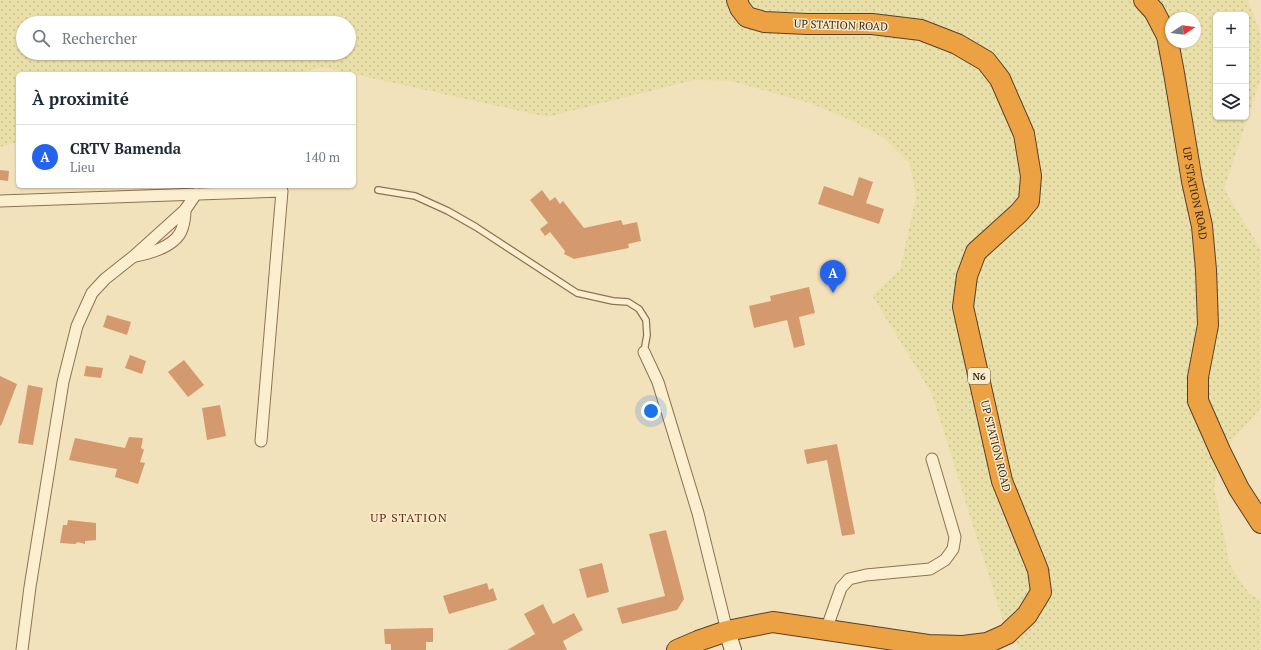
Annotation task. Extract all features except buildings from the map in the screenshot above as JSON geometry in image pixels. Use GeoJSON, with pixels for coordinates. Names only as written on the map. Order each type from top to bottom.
{"type":"FeatureCollection","features":[{"type":"Feature","properties":{"kind":"highway","name":"UP STATION ROAD"},"geometry":{"type":"LineString","coordinates":[[676,650],[727,631],[773,622],[826,630],[885,644],[963,646],[987,643],[1007,634],[1027,615],[1041,592],[1038,570],[1002,480],[963,307],[967,276],[976,252],[1019,213],[1029,201],[1031,176],[1024,134],[1000,79],[986,61],[957,44],[921,30],[872,24],[807,24],[764,22],[747,17],[740,8],[737,0]]}},
{"type":"Feature","properties":{"kind":"highway","name":"UP STATION ROAD"},"geometry":{"type":"LineString","coordinates":[[1144,0],[1154,11],[1167,36],[1192,181],[1202,226],[1206,270],[1208,325],[1198,377],[1198,401],[1239,489],[1261,523]]}},
{"type":"Feature","properties":{"kind":"main road"},"geometry":{"type":"LineString","coordinates":[[727,631],[733,650]]}},
{"type":"Feature","properties":{"kind":"street"},"geometry":{"type":"LineString","coordinates":[[0,201],[282,191],[261,441]]}},
{"type":"Feature","properties":{"kind":"street"},"geometry":{"type":"LineString","coordinates":[[22,650],[63,382],[77,326],[92,293],[104,279],[134,256],[185,210],[196,194]]}},
{"type":"Feature","properties":{"kind":"street"},"geometry":{"type":"LineString","coordinates":[[134,256],[163,248],[175,239],[182,230],[185,220],[185,210]]}},
{"type":"Feature","properties":{"kind":"street"},"geometry":{"type":"LineString","coordinates":[[644,352],[658,382],[688,478],[727,631]]}},
{"type":"Feature","properties":{"kind":"street"},"geometry":{"type":"LineString","coordinates":[[826,630],[841,588],[848,579],[866,575],[930,569],[945,560],[954,549],[955,537],[932,459]]}},
{"type":"Feature","properties":{"kind":"lane"},"geometry":{"type":"LineString","coordinates":[[378,190],[415,196],[448,211],[476,227],[577,293],[613,301],[628,302],[640,309],[646,320],[647,335],[644,352]]}},
{"type":"Feature","properties":{"kind":"shaded area"},"geometry":{"type":"Polygon","coordinates":[[[0,0],[1248,0],[1261,34],[1261,78],[1249,114],[1249,12],[1213,12],[1213,120],[1247,120],[1224,189],[1261,250],[1261,408],[1221,453],[1214,487],[1230,565],[1249,594],[1261,600],[1261,650],[1021,650],[1007,634],[932,394],[872,295],[900,270],[916,197],[910,164],[884,138],[850,120],[810,103],[731,81],[694,80],[547,117],[356,75],[356,72],[344,72],[322,67],[303,72],[16,72],[16,143],[0,147],[0,0]]]}},
{"type":"Feature","properties":{"kind":"place","name":"CRTV Bamenda"},"geometry":{"type":"Point","coordinates":[833,293]}},
{"type":"Feature","properties":{"kind":"district","name":"UP STATION"},"geometry":{"type":"Point","coordinates":[409,517]}}]}
